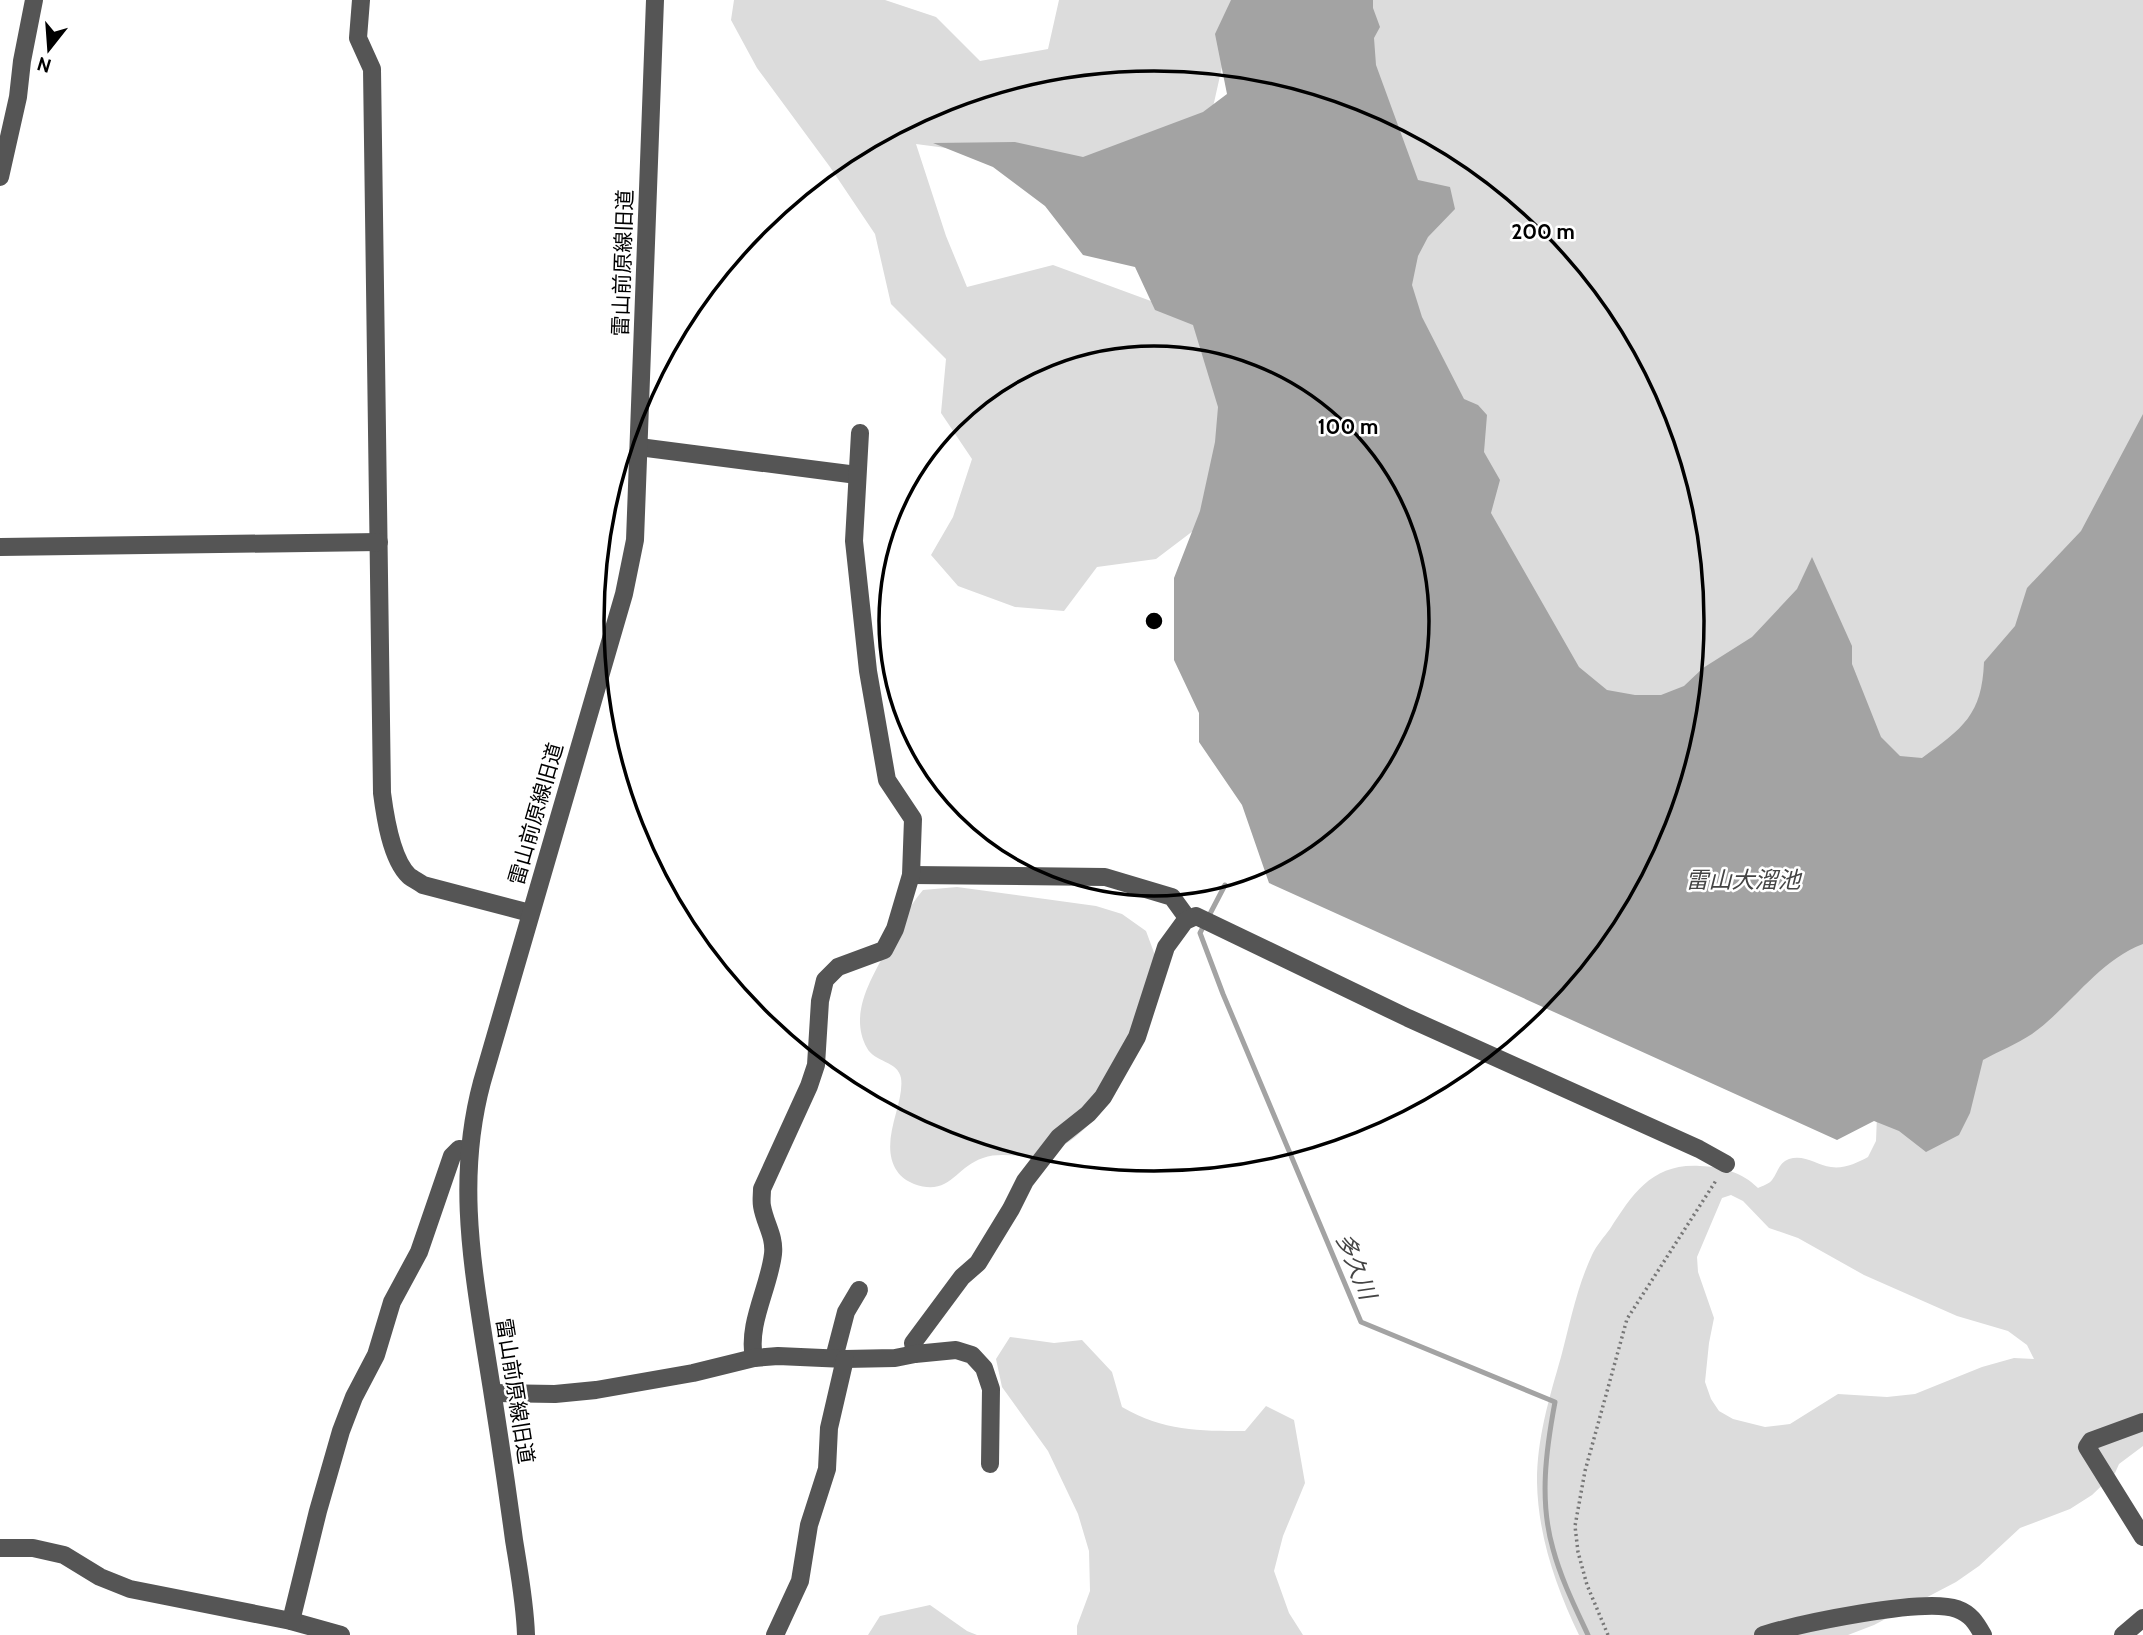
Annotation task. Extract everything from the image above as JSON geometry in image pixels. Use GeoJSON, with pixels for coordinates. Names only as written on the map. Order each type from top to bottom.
{"type":"FeatureCollection","features":[{"type":"Feature","properties":{"kind":"street"},"geometry":{"type":"LineString","coordinates":[[0,177],[18,97],[34,0]]}},
{"type":"Feature","properties":{"kind":"street"},"geometry":{"type":"LineString","coordinates":[[361,0],[358,38],[372,69],[382,793],[392,842],[409,876],[423,885],[530,913]]}},
{"type":"Feature","properties":{"kind":"street","name":"雷山前原線旧道"},"geometry":{"type":"LineString","coordinates":[[526,1635],[493,1393],[470,1255],[467,1211],[469,1150],[476,1102],[624,594],[635,540],[654,0]]}},
{"type":"Feature","properties":{"kind":"street"},"geometry":{"type":"LineString","coordinates":[[754,1358],[752,1348],[757,1318],[773,1255],[773,1238],[762,1207],[762,1189],[816,1065],[820,1001],[825,980],[838,967],[884,950],[895,929],[911,875],[913,819],[887,780],[868,671],[854,541],[860,433]]}},
{"type":"Feature","properties":{"kind":"street"},"geometry":{"type":"LineString","coordinates":[[639,447],[858,475]]}},
{"type":"Feature","properties":{"kind":"street"},"geometry":{"type":"LineString","coordinates":[[0,547],[379,542]]}},
{"type":"Feature","properties":{"kind":"street"},"geometry":{"type":"LineString","coordinates":[[911,875],[1105,877],[1172,897],[1192,917],[1214,924],[1408,1018],[1726,1164]]}},
{"type":"Feature","properties":{"kind":"street"},"geometry":{"type":"LineString","coordinates":[[915,1354],[914,1343],[962,1278],[978,1263],[1012,1209],[1025,1181],[1059,1138],[1088,1114],[1103,1097],[1120,1071],[1137,1037],[1166,947],[1174,933],[1192,917]]}},
{"type":"Feature","properties":{"kind":"street"},"geometry":{"type":"LineString","coordinates":[[291,1620],[341,1431],[376,1355],[392,1303],[419,1252],[452,1156],[459,1149],[469,1150]]}},
{"type":"Feature","properties":{"kind":"street"},"geometry":{"type":"LineString","coordinates":[[775,1635],[800,1581],[809,1525],[827,1469],[829,1428],[846,1312],[859,1290]]}},
{"type":"Feature","properties":{"kind":"street"},"geometry":{"type":"LineString","coordinates":[[493,1393],[555,1394],[596,1390],[693,1373],[754,1358],[895,1358],[956,1350],[972,1355],[984,1368],[992,1389],[990,1464]]}},
{"type":"Feature","properties":{"kind":"street"},"geometry":{"type":"LineString","coordinates":[[2143,1422],[2091,1441],[2087,1447],[2143,1537]]}},
{"type":"Feature","properties":{"kind":"street"},"geometry":{"type":"LineString","coordinates":[[0,1548],[33,1548],[64,1555],[100,1577],[130,1589],[291,1620],[341,1635]]}},
{"type":"Feature","properties":{"kind":"street"},"geometry":{"type":"LineString","coordinates":[[1763,1635],[1802,1624],[1926,1606],[1960,1610],[1972,1617],[1983,1635]]}},
{"type":"Feature","properties":{"kind":"street"},"geometry":{"type":"LineString","coordinates":[[2123,1635],[2143,1618]]}},
{"type":"Feature","properties":{"kind":"path"},"geometry":{"type":"LineString","coordinates":[[1608,1635],[1587,1585],[1578,1552],[1575,1526],[1595,1427],[1628,1319],[1726,1164]]}},
{"type":"Feature","properties":{"kind":"shaded area"},"geometry":{"type":"Polygon","coordinates":[[[734,0],[885,0],[936,17],[980,61],[1048,49],[1059,0],[1237,0],[1211,116],[1082,166],[916,144],[946,236],[967,287],[1053,265],[1208,322],[1231,396],[1218,512],[1156,559],[1097,567],[1064,611],[1015,607],[958,586],[931,555],[953,517],[972,459],[941,413],[946,359],[891,304],[875,234],[830,167],[757,68],[731,20],[734,0]]]}},
{"type":"Feature","properties":{"kind":"shaded area"},"geometry":{"type":"Polygon","coordinates":[[[1359,0],[2143,0],[2143,444],[1959,746],[1908,772],[1665,713],[1583,688],[1497,555],[1404,310],[1409,190],[1366,73],[1359,0]]]}},
{"type":"Feature","properties":{"kind":"shaded area"},"geometry":{"type":"Polygon","coordinates":[[[957,887],[1096,906],[1122,914],[1146,931],[1156,958],[1155,970],[1097,1116],[1082,1131],[1047,1153],[988,1156],[973,1162],[944,1184],[926,1187],[904,1179],[892,1160],[891,1136],[901,1078],[895,1068],[870,1053],[867,1048],[860,1022],[861,1009],[875,972],[904,918],[923,890],[957,887]]]}},
{"type":"Feature","properties":{"kind":"shaded area"},"geometry":{"type":"Polygon","coordinates":[[[2143,939],[2143,1446],[2119,1464],[2115,1473],[2092,1495],[2070,1509],[2020,1528],[1979,1566],[1956,1582],[1874,1625],[1848,1635],[1579,1635],[1550,1561],[1541,1522],[1537,1482],[1545,1419],[1574,1305],[1598,1245],[1636,1192],[1657,1175],[1669,1170],[1684,1166],[1724,1169],[1738,1174],[1758,1188],[1771,1181],[1780,1166],[1789,1159],[1800,1158],[1826,1166],[1841,1167],[1868,1157],[1876,1141],[1877,1115],[1961,1062],[2143,939]],[[1731,1195],[1722,1198],[1697,1257],[1698,1272],[1714,1318],[1705,1382],[1719,1411],[1733,1419],[1765,1427],[1790,1424],[1838,1394],[1887,1397],[1915,1394],[1982,1367],[2014,1358],[2034,1359],[2027,1345],[2008,1331],[1957,1316],[1864,1275],[1798,1238],[1769,1228],[1743,1201],[1731,1195]]]}},
{"type":"Feature","properties":{"kind":"shaded area"},"geometry":{"type":"Polygon","coordinates":[[[1010,1337],[1054,1343],[1082,1340],[1112,1372],[1122,1407],[1152,1421],[1197,1430],[1245,1431],[1266,1406],[1294,1420],[1305,1483],[1283,1536],[1274,1571],[1289,1613],[1303,1635],[1077,1635],[1077,1626],[1090,1591],[1089,1551],[1078,1514],[1048,1451],[1002,1387],[996,1359],[1010,1337]]]}},
{"type":"Feature","properties":{"kind":"shaded area"},"geometry":{"type":"Polygon","coordinates":[[[930,1605],[977,1635],[868,1635],[880,1616],[930,1605]]]}},
{"type":"Feature","properties":{"kind":"water","name":"雷山大溜池"},"geometry":{"type":"Polygon","coordinates":[[[1231,0],[1373,0],[1380,27],[1374,38],[1376,65],[1418,180],[1450,187],[1455,209],[1428,237],[1418,256],[1412,285],[1422,317],[1464,399],[1478,405],[1487,415],[1484,452],[1500,480],[1491,513],[1579,667],[1607,690],[1635,695],[1661,695],[1684,686],[1703,668],[1752,637],[1797,589],[1812,557],[1852,646],[1852,664],[1881,737],[1900,756],[1922,758],[1949,738],[1968,719],[1979,695],[1984,662],[2015,626],[2027,588],[2081,531],[2143,414],[2143,944],[2112,961],[2032,1034],[1983,1060],[1970,1113],[1959,1135],[1926,1152],[1899,1131],[1874,1121],[1837,1140],[1269,883],[1242,805],[1199,742],[1199,713],[1174,660],[1174,578],[1200,511],[1215,442],[1218,407],[1193,325],[1155,310],[1135,267],[1083,255],[1045,206],[993,167],[933,143],[1015,142],[1083,157],[1203,112],[1227,94],[1215,34],[1231,0]]]}},
{"type":"Feature","properties":{"kind":"waterway","name":"多久川"},"geometry":{"type":"LineString","coordinates":[[1225,885],[1200,933],[1361,1322],[1555,1402],[1545,1476],[1546,1513],[1560,1571],[1588,1635]]}}]}
